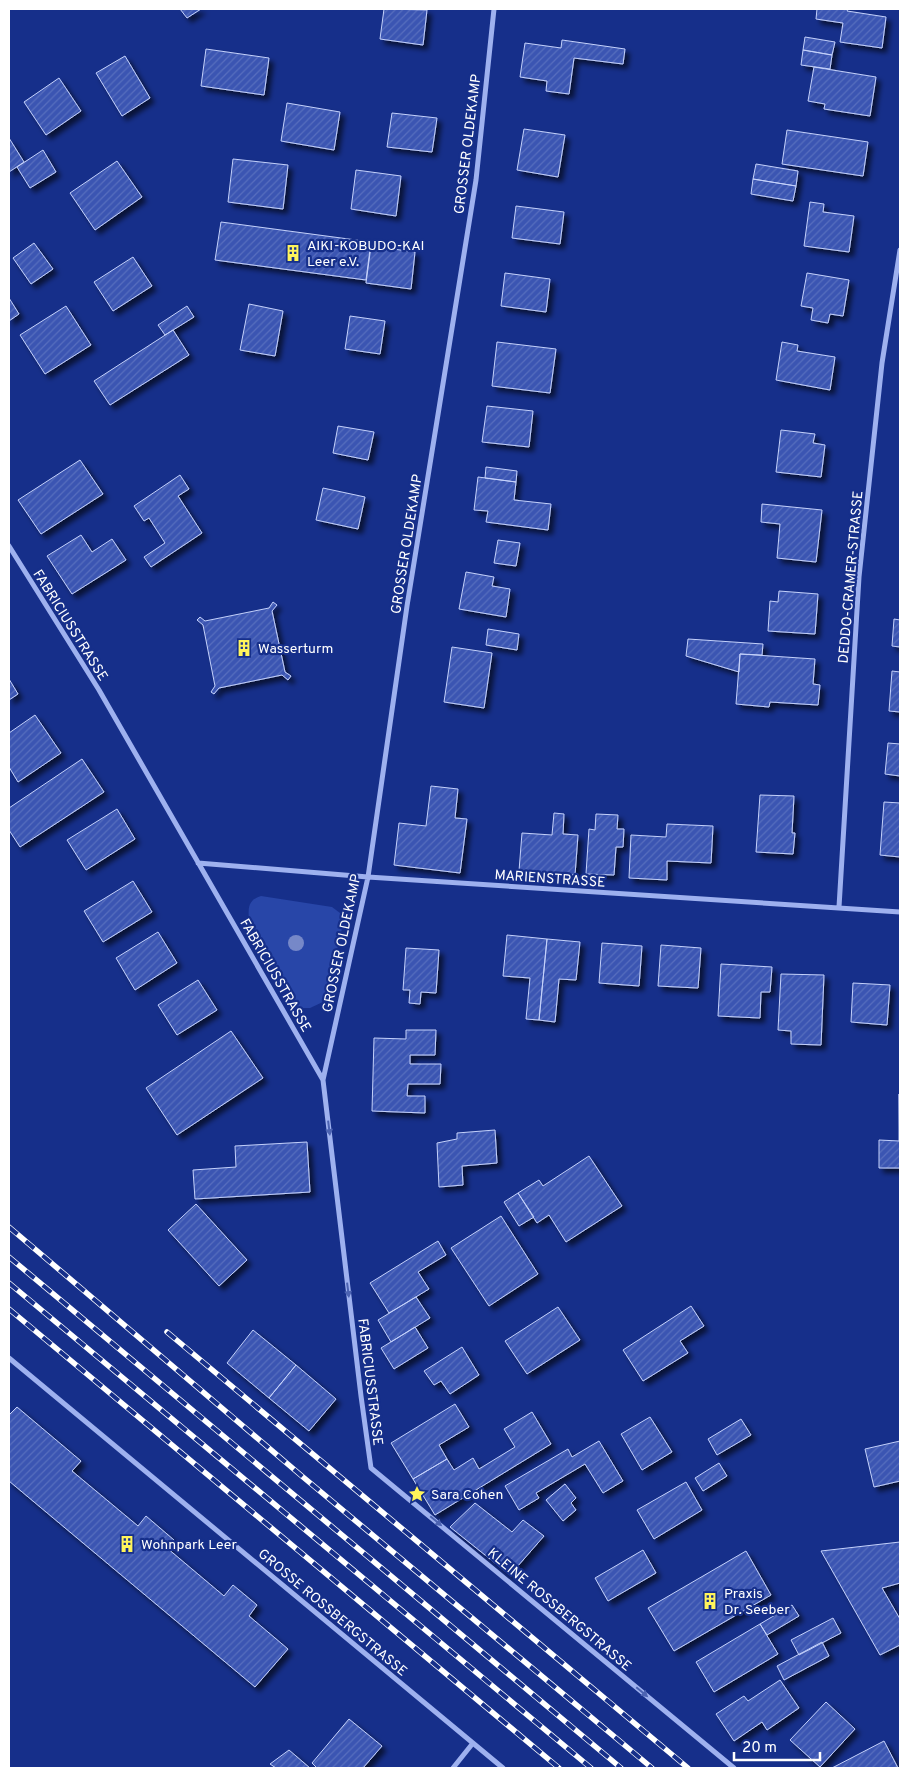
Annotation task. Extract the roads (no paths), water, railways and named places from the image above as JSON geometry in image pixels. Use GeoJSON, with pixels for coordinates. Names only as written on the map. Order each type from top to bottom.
{"type":"FeatureCollection","features":[{"type":"Feature","properties":{"kind":"street","name":"GROSSER OLDEKAMP"},"geometry":{"type":"LineString","coordinates":[[323,1080],[368,877],[409,596],[476,180],[494,9]]}},
{"type":"Feature","properties":{"kind":"street","name":"DEDDO-CRAMER-STRASSE"},"geometry":{"type":"LineString","coordinates":[[839,907],[859,577],[882,363],[900,250]]}},
{"type":"Feature","properties":{"kind":"street","name":"FABRICIUSSTRASSE"},"geometry":{"type":"LineString","coordinates":[[9,546],[99,690],[323,1080],[371,1468]]}},
{"type":"Feature","properties":{"kind":"street","name":"MARIENSTRASSE"},"geometry":{"type":"LineString","coordinates":[[198,863],[368,877],[900,912]]}},
{"type":"Feature","properties":{"kind":"street","name":"GROSSE ROSSBERGSTRASSE"},"geometry":{"type":"LineString","coordinates":[[9,1358],[504,1768]]}},
{"type":"Feature","properties":{"kind":"street","name":"KLEINE ROSSBERGSTRASSE"},"geometry":{"type":"LineString","coordinates":[[371,1468],[734,1768]]}},
{"type":"Feature","properties":{"kind":"street"},"geometry":{"type":"LineString","coordinates":[[453,1768],[473,1743]]}},
{"type":"Feature","properties":{"kind":"railway"},"geometry":{"type":"LineString","coordinates":[[9,1227],[303,1477],[652,1768]]}},
{"type":"Feature","properties":{"kind":"railway"},"geometry":{"type":"LineString","coordinates":[[9,1257],[621,1768]]}},
{"type":"Feature","properties":{"kind":"railway"},"geometry":{"type":"LineString","coordinates":[[9,1283],[591,1768]]}},
{"type":"Feature","properties":{"kind":"railway"},"geometry":{"type":"LineString","coordinates":[[9,1309],[559,1768]]}},
{"type":"Feature","properties":{"kind":"railway"},"geometry":{"type":"LineString","coordinates":[[167,1332],[688,1768]]}},
{"type":"Feature","properties":{"kind":"place","name":"AIKI-KOBUDO-KAI Leer e.V."},"geometry":{"type":"Point","coordinates":[293,253]}},
{"type":"Feature","properties":{"kind":"place","name":"Wasserturm"},"geometry":{"type":"Point","coordinates":[244,648]}},
{"type":"Feature","properties":{"kind":"place","name":"Sara Cohen"},"geometry":{"type":"Point","coordinates":[417,1494]}},
{"type":"Feature","properties":{"kind":"place","name":"Wohnpark Leer"},"geometry":{"type":"Point","coordinates":[127,1544]}},
{"type":"Feature","properties":{"kind":"place","name":"Praxis Dr. Seeber"},"geometry":{"type":"Point","coordinates":[710,1601]}}]}
